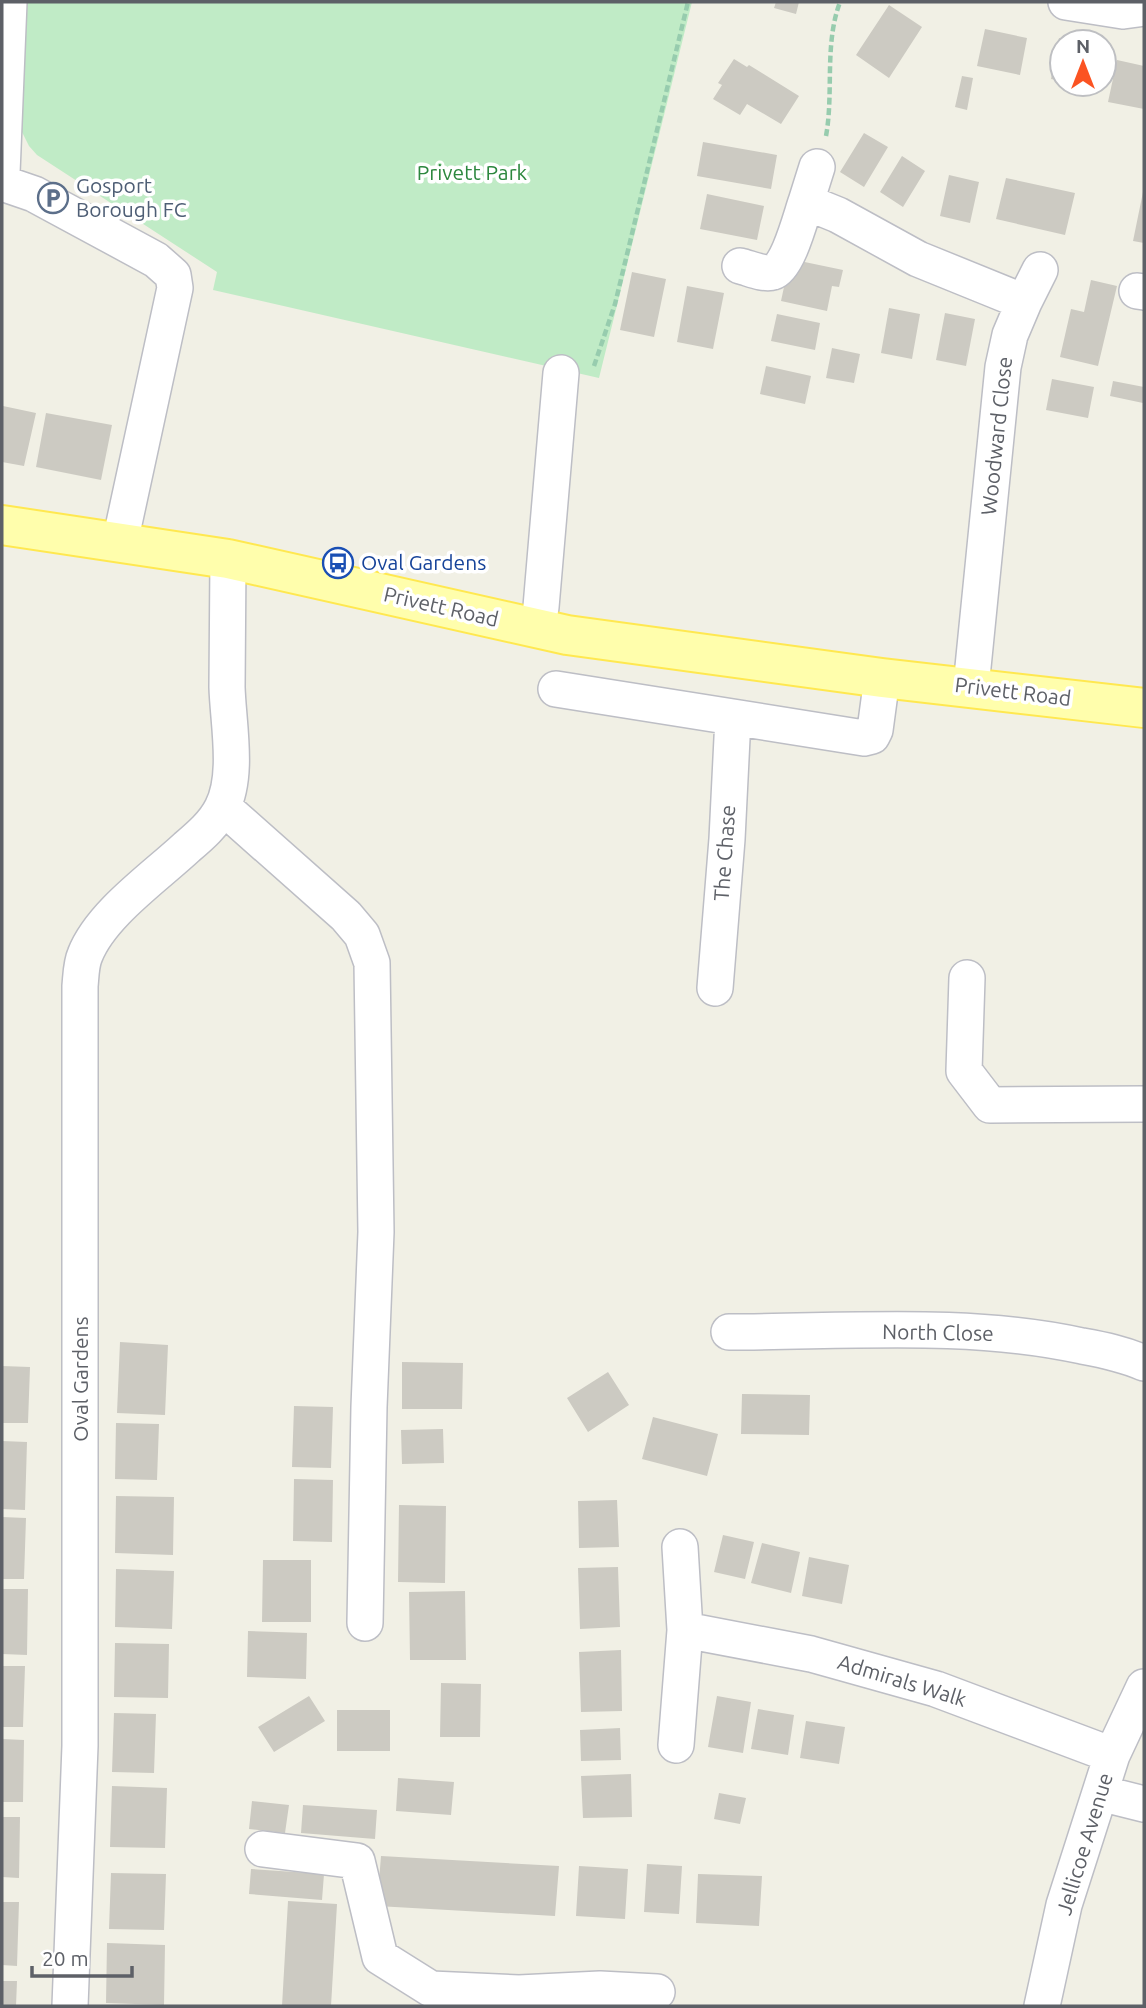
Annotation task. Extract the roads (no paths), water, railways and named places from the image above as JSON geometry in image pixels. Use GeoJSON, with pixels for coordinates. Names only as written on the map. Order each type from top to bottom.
{"type":"FeatureCollection","features":[{"type":"Feature","properties":{"kind":"main road","name":"Privett Road"},"geometry":{"type":"LineString","coordinates":[[2,525],[228,559],[537,629],[882,678],[1144,708]]}},
{"type":"Feature","properties":{"kind":"street"},"geometry":{"type":"LineString","coordinates":[[2,173],[9,2]]}},
{"type":"Feature","properties":{"kind":"street"},"geometry":{"type":"LineString","coordinates":[[1066,2],[1122,11],[1144,8]]}},
{"type":"Feature","properties":{"kind":"street"},"geometry":{"type":"LineString","coordinates":[[740,266],[771,273],[778,270],[788,254],[817,167]]}},
{"type":"Feature","properties":{"kind":"street"},"geometry":{"type":"LineString","coordinates":[[2,183],[34,194],[83,220],[156,260],[173,275],[175,288],[120,542]]}},
{"type":"Feature","properties":{"kind":"street"},"geometry":{"type":"LineString","coordinates":[[806,202],[838,215],[918,259],[1024,302]]}},
{"type":"Feature","properties":{"kind":"street","name":"Woodward Close"},"geometry":{"type":"LineString","coordinates":[[971,687],[1003,367],[1010,335],[1040,270]]}},
{"type":"Feature","properties":{"kind":"street"},"geometry":{"type":"LineString","coordinates":[[537,629],[577,371]]}},
{"type":"Feature","properties":{"kind":"street","name":"Oval Gardens"},"geometry":{"type":"LineString","coordinates":[[70,2006],[80,1746],[82,967],[90,945],[107,922],[204,832],[223,807],[231,777],[228,559]]}},
{"type":"Feature","properties":{"kind":"street"},"geometry":{"type":"LineString","coordinates":[[556,689],[869,737],[875,730],[882,678]]}},
{"type":"Feature","properties":{"kind":"street","name":"The Chase"},"geometry":{"type":"LineString","coordinates":[[712,989],[727,839],[733,718]]}},
{"type":"Feature","properties":{"kind":"street"},"geometry":{"type":"LineString","coordinates":[[223,807],[346,916],[362,935],[372,963],[376,1231],[365,1623]]}},
{"type":"Feature","properties":{"kind":"street"},"geometry":{"type":"LineString","coordinates":[[967,978],[964,1072],[990,1105],[1144,1104]]}},
{"type":"Feature","properties":{"kind":"street","name":"North Close"},"geometry":{"type":"LineString","coordinates":[[729,1332],[965,1330],[1053,1339],[1128,1356],[1144,1363]]}},
{"type":"Feature","properties":{"kind":"street"},"geometry":{"type":"LineString","coordinates":[[676,1745],[685,1630],[680,1547]]}},
{"type":"Feature","properties":{"kind":"street","name":"Admirals Walk"},"geometry":{"type":"LineString","coordinates":[[685,1630],[811,1654],[936,1689],[1112,1755]]}},
{"type":"Feature","properties":{"kind":"street","name":"Jellicoe Avenue"},"geometry":{"type":"LineString","coordinates":[[1042,2006],[1063,1905],[1112,1755],[1144,1686]]}},
{"type":"Feature","properties":{"kind":"street"},"geometry":{"type":"LineString","coordinates":[[1100,1793],[1144,1804]]}},
{"type":"Feature","properties":{"kind":"street"},"geometry":{"type":"LineString","coordinates":[[263,1849],[357,1861],[380,1957],[430,1998],[519,1999],[600,1989],[657,1992]]}},
{"type":"Feature","properties":{"kind":"place","name":"Gosport Borough FC"},"geometry":{"type":"Point","coordinates":[53,198]}},
{"type":"Feature","properties":{"kind":"place","name":"Oval Gardens"},"geometry":{"type":"Point","coordinates":[338,563]}},
{"type":"Feature","properties":{"kind":"park label","name":"Privett Park"},"geometry":{"type":"Point","coordinates":[472,173]}}]}
